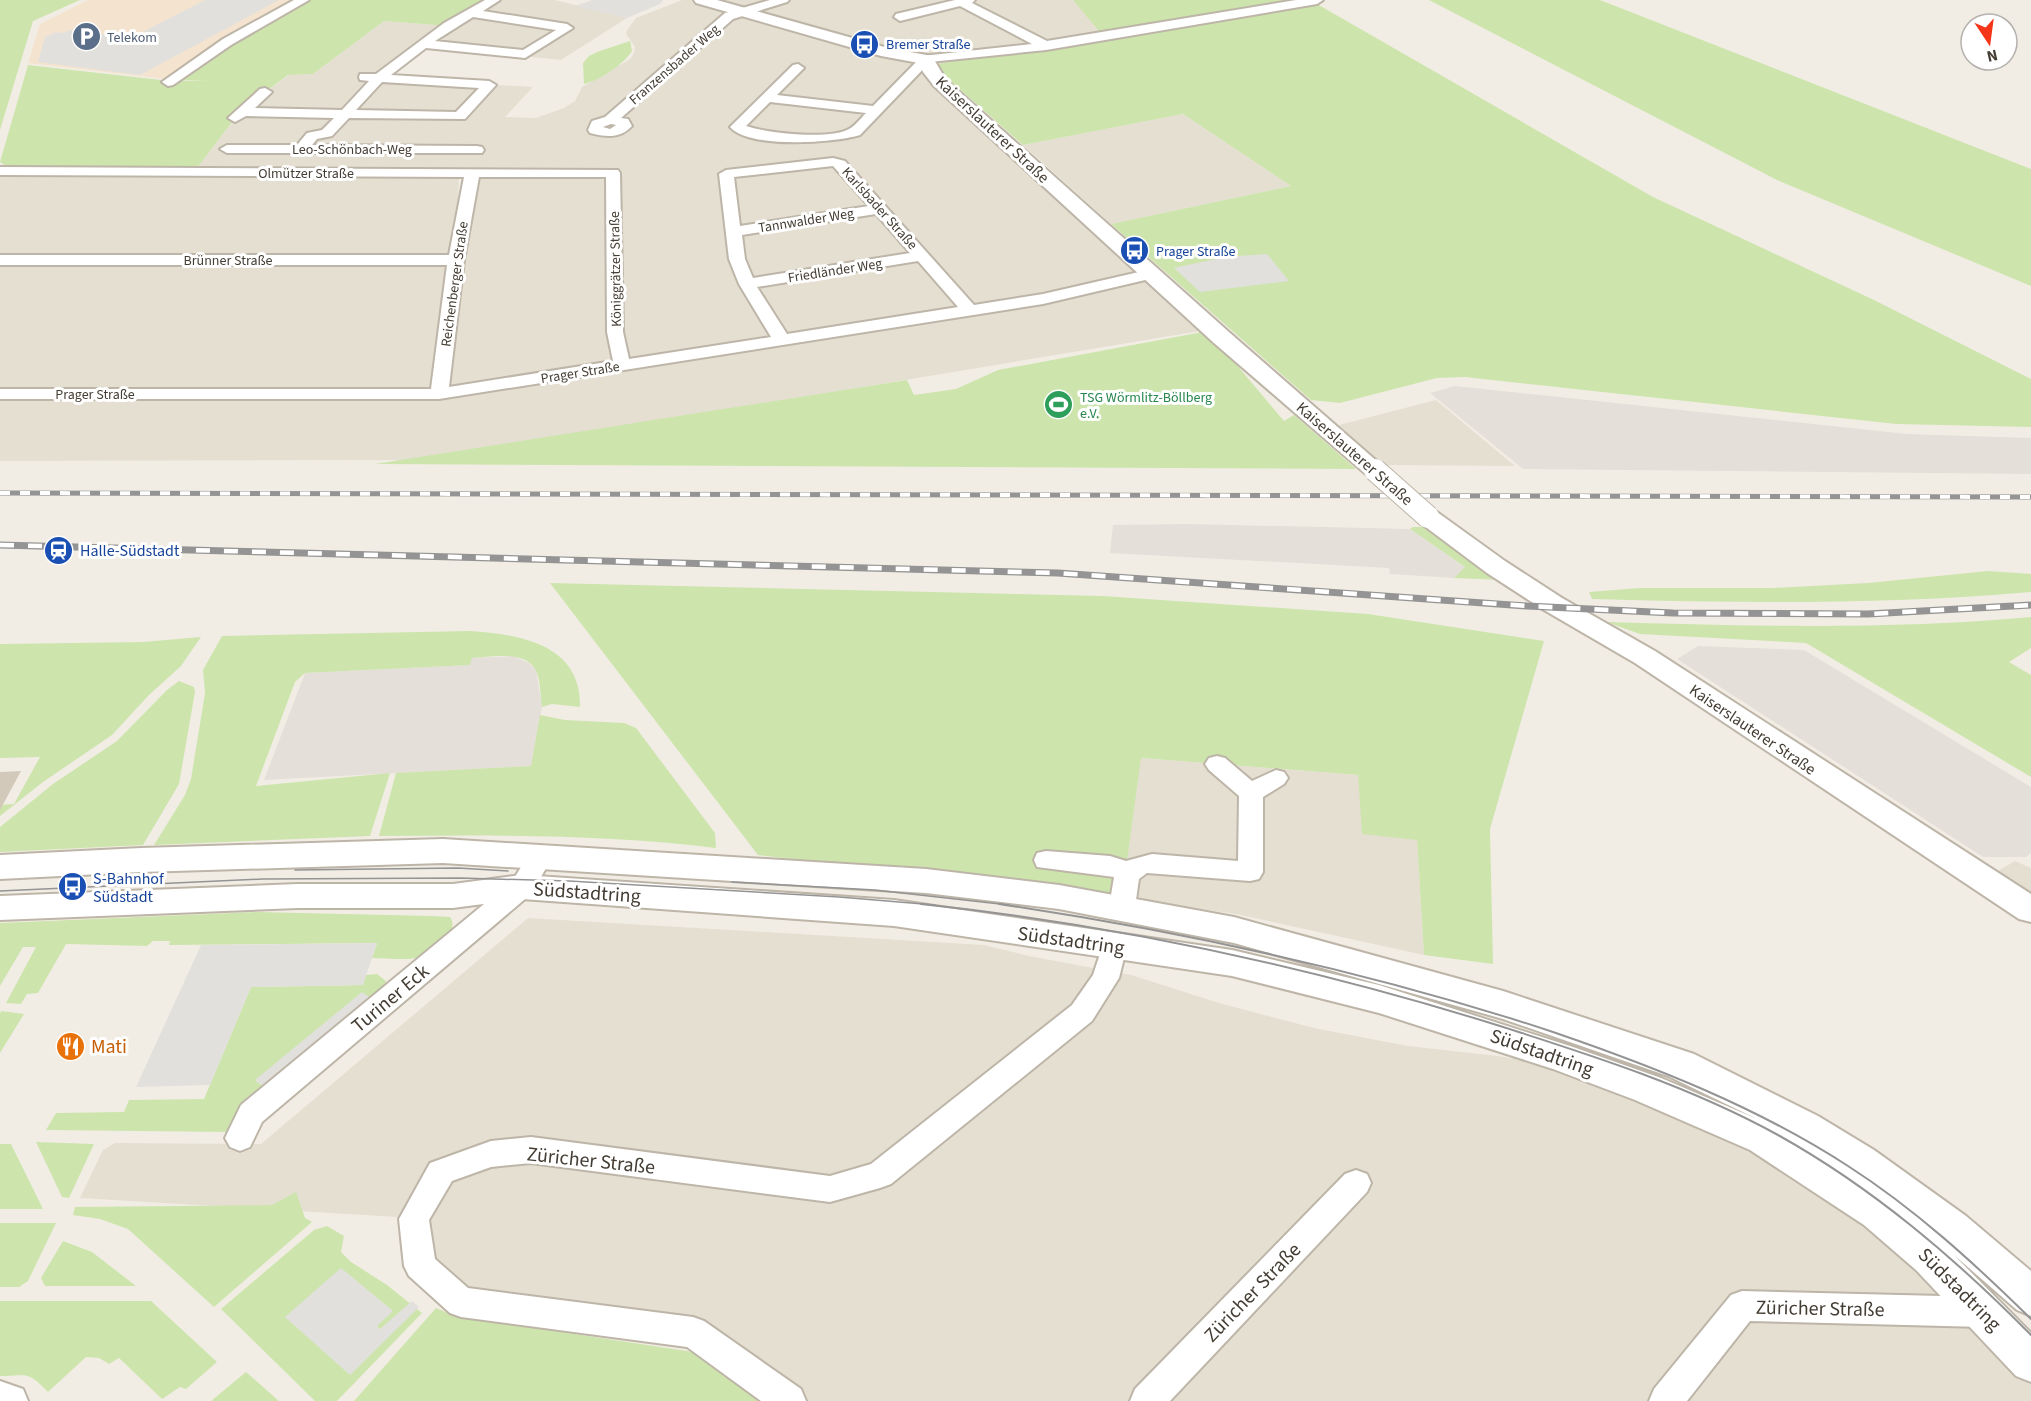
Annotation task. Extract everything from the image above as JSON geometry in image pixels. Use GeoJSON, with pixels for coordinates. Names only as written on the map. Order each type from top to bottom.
{"type":"FeatureCollection","features":[{"type":"Feature","properties":{"kind":"street"},"geometry":{"type":"LineString","coordinates":[[168,82],[227,42],[303,0]]}},
{"type":"Feature","properties":{"kind":"street"},"geometry":{"type":"LineString","coordinates":[[327,133],[372,77],[448,26],[494,0]]}},
{"type":"Feature","properties":{"kind":"street","name":"Kaiserslauterer Straße"},"geometry":{"type":"LineString","coordinates":[[701,0],[887,53],[926,59],[931,72],[940,83],[1152,274],[1428,517],[1496,567],[1567,612],[1645,657],[2031,910]]}},
{"type":"Feature","properties":{"kind":"street"},"geometry":{"type":"LineString","coordinates":[[740,11],[783,0]]}},
{"type":"Feature","properties":{"kind":"street"},"geometry":{"type":"LineString","coordinates":[[798,68],[737,127],[811,140],[846,137],[855,132],[926,59],[1046,46],[1317,0]]}},
{"type":"Feature","properties":{"kind":"street"},"geometry":{"type":"LineString","coordinates":[[900,16],[965,1],[1046,46]]}},
{"type":"Feature","properties":{"kind":"street","name":"Franzensbader Weg"},"geometry":{"type":"LineString","coordinates":[[610,120],[729,16],[740,11]]}},
{"type":"Feature","properties":{"kind":"street"},"geometry":{"type":"LineString","coordinates":[[423,44],[525,54],[567,28],[471,13]]}},
{"type":"Feature","properties":{"kind":"street"},"geometry":{"type":"LineString","coordinates":[[432,24],[448,26]]}},
{"type":"Feature","properties":{"kind":"street"},"geometry":{"type":"LineString","coordinates":[[265,92],[239,115],[460,116],[489,85],[372,77]]}},
{"type":"Feature","properties":{"kind":"street"},"geometry":{"type":"LineString","coordinates":[[767,98],[875,110]]}},
{"type":"Feature","properties":{"kind":"street"},"geometry":{"type":"LineString","coordinates":[[300,149],[312,136],[327,133],[337,136],[328,149]]}},
{"type":"Feature","properties":{"kind":"street","name":"Leo-Schönbach-Weg"},"geometry":{"type":"LineString","coordinates":[[227,149],[477,150]]}},
{"type":"Feature","properties":{"kind":"street","name":"Karlsbader Straße"},"geometry":{"type":"LineString","coordinates":[[782,340],[747,284],[737,259],[726,174],[833,162],[840,164],[970,311]]}},
{"type":"Feature","properties":{"kind":"street","name":"Olmützer Straße"},"geometry":{"type":"LineString","coordinates":[[0,171],[613,173]]}},
{"type":"Feature","properties":{"kind":"street","name":"Königgrätzer Straße"},"geometry":{"type":"LineString","coordinates":[[613,173],[615,332],[622,365]]}},
{"type":"Feature","properties":{"kind":"street","name":"Reichenberger Straße"},"geometry":{"type":"LineString","coordinates":[[439,394],[456,260],[472,174]]}},
{"type":"Feature","properties":{"kind":"street","name":"Tannwalder Weg"},"geometry":{"type":"LineString","coordinates":[[734,232],[878,209]]}},
{"type":"Feature","properties":{"kind":"street","name":"Friedländer Weg"},"geometry":{"type":"LineString","coordinates":[[747,284],[922,256]]}},
{"type":"Feature","properties":{"kind":"street","name":"Brünner Straße"},"geometry":{"type":"LineString","coordinates":[[0,260],[456,260]]}},
{"type":"Feature","properties":{"kind":"street","name":"Prager Straße"},"geometry":{"type":"LineString","coordinates":[[0,394],[439,394],[1043,299],[1152,274]]}},
{"type":"Feature","properties":{"kind":"street"},"geometry":{"type":"LineString","coordinates":[[1217,764],[1251,792]]}},
{"type":"Feature","properties":{"kind":"street"},"geometry":{"type":"LineString","coordinates":[[1251,792],[1276,778]]}},
{"type":"Feature","properties":{"kind":"street"},"geometry":{"type":"LineString","coordinates":[[1122,907],[1128,872],[1142,864],[1152,862],[1250,872],[1251,792]]}},
{"type":"Feature","properties":{"kind":"street","name":"Südstadtring"},"geometry":{"type":"LineString","coordinates":[[0,867],[443,851],[926,881],[1122,907],[1234,930],[1503,1005],[1681,1065],[1805,1127],[1861,1162],[1952,1228],[2031,1297]]}},
{"type":"Feature","properties":{"kind":"street","name":"Turiner Eck"},"geometry":{"type":"LineString","coordinates":[[240,1138],[251,1114],[522,887],[540,858]]}},
{"type":"Feature","properties":{"kind":"street"},"geometry":{"type":"LineString","coordinates":[[1046,860],[1110,865],[1128,872]]}},
{"type":"Feature","properties":{"kind":"street","name":"Südstadtring"},"geometry":{"type":"LineString","coordinates":[[0,908],[297,896],[453,896],[522,887],[894,913],[1232,963],[1379,999],[1560,1057],[1712,1116],[1763,1139],[1878,1213],[1930,1257],[2031,1362]]}},
{"type":"Feature","properties":{"kind":"street","name":"Züricher Straße"},"geometry":{"type":"LineString","coordinates":[[789,1401],[693,1332],[461,1302],[420,1266],[414,1218],[441,1172],[491,1154],[531,1150],[830,1189],[880,1175],[1082,1013],[1106,978],[1114,946]]}},
{"type":"Feature","properties":{"kind":"street","name":"Züricher Straße"},"geometry":{"type":"LineString","coordinates":[[1148,1401],[1356,1183]]}},
{"type":"Feature","properties":{"kind":"street","name":"Züricher Straße"},"geometry":{"type":"LineString","coordinates":[[1666,1401],[1742,1306],[1983,1311]]}},
{"type":"Feature","properties":{"kind":"street"},"geometry":{"type":"LineString","coordinates":[[0,1396],[5,1396],[11,1401]]}},
{"type":"Feature","properties":{"kind":"shaded area"},"geometry":{"type":"Polygon","coordinates":[[[88,0],[306,0],[227,42],[165,79],[28,63],[40,24],[88,0]]]}},
{"type":"Feature","properties":{"kind":"shaded area","name":"Telekom"},"geometry":{"type":"Polygon","coordinates":[[[205,0],[279,0],[140,75],[38,62],[45,37],[56,32],[64,33],[69,30],[131,38],[205,0]]]}},
{"type":"Feature","properties":{"kind":"shaded area"},"geometry":{"type":"Polygon","coordinates":[[[501,0],[555,0],[627,18],[561,60],[428,46],[380,78],[533,87],[505,117],[536,118],[564,108],[575,101],[582,87],[630,59],[635,47],[626,34],[636,18],[682,0],[1073,0],[1103,34],[978,54],[932,72],[1152,274],[1043,299],[622,365],[448,388],[455,266],[430,397],[1047,301],[1145,279],[1200,331],[406,460],[0,461],[0,174],[194,172],[235,118],[289,75],[313,74],[384,21],[448,26],[501,0]],[[393,173],[459,175],[456,255],[475,176],[555,174],[393,173]]]}},
{"type":"Feature","properties":{"kind":"shaded area"},"geometry":{"type":"Polygon","coordinates":[[[592,0],[663,0],[660,4],[627,18],[575,6],[592,0]]]}},
{"type":"Feature","properties":{"kind":"shaded area"},"geometry":{"type":"Polygon","coordinates":[[[1183,114],[1291,186],[1111,224],[1023,145],[1183,114]]]}},
{"type":"Feature","properties":{"kind":"shaded area"},"geometry":{"type":"Polygon","coordinates":[[[1267,254],[1289,281],[1200,292],[1174,268],[1225,257],[1267,254]]]}},
{"type":"Feature","properties":{"kind":"shaded area"},"geometry":{"type":"Polygon","coordinates":[[[1455,386],[1907,434],[2031,438],[2031,474],[1523,469],[1430,393],[1455,386]]]}},
{"type":"Feature","properties":{"kind":"shaded area"},"geometry":{"type":"Polygon","coordinates":[[[1436,400],[1515,466],[1383,465],[1339,425],[1436,400]]]}},
{"type":"Feature","properties":{"kind":"shaded area"},"geometry":{"type":"Polygon","coordinates":[[[1188,524],[1410,529],[1466,568],[1454,578],[1390,574],[1389,568],[1110,553],[1113,525],[1188,524]]]}},
{"type":"Feature","properties":{"kind":"shaded area"},"geometry":{"type":"Polygon","coordinates":[[[1698,646],[1804,650],[2031,787],[2031,853],[2026,857],[1983,857],[1677,659],[1698,646]]]}},
{"type":"Feature","properties":{"kind":"shaded area"},"geometry":{"type":"Polygon","coordinates":[[[514,656],[529,663],[536,670],[542,707],[531,766],[264,780],[305,673],[469,665],[472,658],[514,656]]]}},
{"type":"Feature","properties":{"kind":"shaded area"},"geometry":{"type":"Polygon","coordinates":[[[1140,758],[1358,775],[1417,840],[1424,955],[1236,914],[1122,898],[1140,758]]]}},
{"type":"Feature","properties":{"kind":"shaded area"},"geometry":{"type":"Polygon","coordinates":[[[2015,861],[2031,868],[2031,901],[1996,872],[2015,861]]]}},
{"type":"Feature","properties":{"kind":"shaded area"},"geometry":{"type":"Polygon","coordinates":[[[528,918],[984,945],[1131,975],[1219,1003],[1314,1028],[1408,1046],[1498,1056],[1588,1071],[1755,1130],[1980,1310],[1742,1305],[1665,1401],[792,1401],[693,1332],[461,1301],[421,1266],[414,1218],[80,1198],[103,1150],[115,1143],[261,1144],[528,918]]]}},
{"type":"Feature","properties":{"kind":"shaded area"},"geometry":{"type":"Polygon","coordinates":[[[377,943],[363,985],[251,987],[210,1085],[136,1087],[201,945],[377,943]]]}},
{"type":"Feature","properties":{"kind":"shaded area"},"geometry":{"type":"Polygon","coordinates":[[[362,992],[374,1000],[267,1089],[255,1080],[362,992]]]}},
{"type":"Feature","properties":{"kind":"shaded area"},"geometry":{"type":"Polygon","coordinates":[[[341,1268],[393,1311],[377,1326],[380,1329],[412,1301],[419,1307],[350,1375],[285,1317],[341,1268]]]}},
{"type":"Feature","properties":{"kind":"shaded area"},"geometry":{"type":"Polygon","coordinates":[[[1743,1308],[1980,1313],[2031,1367],[2031,1401],[1667,1401],[1743,1308]]]}},
{"type":"Feature","properties":{"kind":"green space"},"geometry":{"type":"Polygon","coordinates":[[[0,0],[80,0],[33,21],[0,130],[0,0]]]}},
{"type":"Feature","properties":{"kind":"green space"},"geometry":{"type":"Polygon","coordinates":[[[303,0],[494,0],[448,26],[384,21],[313,74],[288,75],[235,118],[194,172],[12,170],[0,162],[28,65],[170,81],[208,81],[177,80],[227,42],[303,0]]]}},
{"type":"Feature","properties":{"kind":"green space"},"geometry":{"type":"Polygon","coordinates":[[[1073,0],[1317,0],[1103,36],[1073,0]]]}},
{"type":"Feature","properties":{"kind":"green space"},"geometry":{"type":"Polygon","coordinates":[[[1429,0],[1600,0],[2031,169],[2031,286],[1777,180],[1429,0]]]}},
{"type":"Feature","properties":{"kind":"green space"},"geometry":{"type":"Polygon","coordinates":[[[1317,4],[1653,197],[1874,300],[2031,379],[2031,427],[1896,424],[1465,377],[1437,378],[1340,403],[1311,400],[1111,224],[1291,186],[1183,114],[1023,145],[932,65],[1317,4]]]}},
{"type":"Feature","properties":{"kind":"green space"},"geometry":{"type":"Polygon","coordinates":[[[630,41],[632,51],[623,62],[604,75],[584,84],[583,63],[589,56],[630,41]]]}},
{"type":"Feature","properties":{"kind":"green space","name":"TSG Wörmlitz-Böllberg e.V."},"geometry":{"type":"Polygon","coordinates":[[[1208,331],[1284,421],[1294,415],[1356,469],[375,464],[907,380],[914,395],[956,389],[998,370],[1208,331]]]}},
{"type":"Feature","properties":{"kind":"green space"},"geometry":{"type":"Polygon","coordinates":[[[1427,527],[1502,580],[1454,578],[1465,567],[1410,529],[1427,527]]]}},
{"type":"Feature","properties":{"kind":"green space"},"geometry":{"type":"Polygon","coordinates":[[[1988,571],[2031,574],[2031,592],[1921,599],[1757,602],[1592,599],[1589,592],[1640,588],[1772,588],[1868,583],[1988,571]]]}},
{"type":"Feature","properties":{"kind":"green space"},"geometry":{"type":"Polygon","coordinates":[[[550,583],[1102,596],[1368,614],[1544,641],[1490,829],[1493,964],[1424,955],[1417,840],[1362,834],[1358,775],[1141,758],[1122,898],[758,855],[550,583]]]}},
{"type":"Feature","properties":{"kind":"green space"},"geometry":{"type":"Polygon","coordinates":[[[2031,617],[2031,648],[2009,662],[2031,675],[2031,777],[1806,643],[1640,634],[1606,622],[1766,626],[1872,625],[2031,617]]]}},
{"type":"Feature","properties":{"kind":"green space"},"geometry":{"type":"Polygon","coordinates":[[[470,631],[509,635],[527,640],[559,656],[571,669],[578,686],[580,707],[552,704],[542,707],[535,669],[530,663],[515,657],[472,658],[470,665],[305,673],[295,682],[256,786],[390,773],[370,836],[154,845],[185,795],[191,779],[205,693],[203,670],[222,636],[470,631]]]}},
{"type":"Feature","properties":{"kind":"green space"},"geometry":{"type":"Polygon","coordinates":[[[201,637],[181,666],[149,695],[112,735],[43,782],[0,816],[0,805],[14,804],[40,757],[0,758],[0,644],[143,642],[201,637]]]}},
{"type":"Feature","properties":{"kind":"green space"},"geometry":{"type":"Polygon","coordinates":[[[179,681],[194,687],[195,692],[179,784],[143,845],[0,852],[0,827],[53,784],[117,741],[167,690],[179,681]]]}},
{"type":"Feature","properties":{"kind":"green space"},"geometry":{"type":"Polygon","coordinates":[[[540,715],[565,720],[624,723],[636,728],[715,833],[716,848],[590,838],[379,836],[396,773],[531,766],[540,715]]]}},
{"type":"Feature","properties":{"kind":"green space"},"geometry":{"type":"Polygon","coordinates":[[[256,912],[450,917],[452,929],[438,947],[425,955],[409,959],[372,958],[377,943],[169,945],[170,941],[153,941],[147,946],[66,944],[38,993],[27,994],[21,1004],[6,1003],[36,947],[23,947],[0,986],[0,923],[256,912]]]}},
{"type":"Feature","properties":{"kind":"green space"},"geometry":{"type":"Polygon","coordinates":[[[377,974],[386,981],[384,991],[255,1080],[267,1089],[230,1132],[46,1130],[56,1113],[124,1112],[129,1100],[204,1099],[251,987],[362,985],[366,975],[377,974]]]}},
{"type":"Feature","properties":{"kind":"green space"},"geometry":{"type":"Polygon","coordinates":[[[1,1011],[24,1014],[0,1053],[0,1014],[1,1011]]]}},
{"type":"Feature","properties":{"kind":"green space"},"geometry":{"type":"Polygon","coordinates":[[[36,1142],[94,1144],[69,1198],[62,1197],[36,1142]]]}},
{"type":"Feature","properties":{"kind":"green space"},"geometry":{"type":"Polygon","coordinates":[[[0,1144],[11,1144],[43,1209],[0,1209],[0,1144]]]}},
{"type":"Feature","properties":{"kind":"green space"},"geometry":{"type":"Polygon","coordinates":[[[296,1192],[305,1218],[312,1222],[214,1307],[128,1229],[100,1219],[73,1215],[75,1207],[272,1205],[296,1192]]]}},
{"type":"Feature","properties":{"kind":"green space"},"geometry":{"type":"Polygon","coordinates":[[[0,1223],[56,1223],[28,1281],[19,1287],[0,1287],[0,1223]]]}},
{"type":"Feature","properties":{"kind":"green space"},"geometry":{"type":"Polygon","coordinates":[[[327,1226],[344,1236],[341,1252],[351,1262],[387,1285],[422,1313],[337,1401],[315,1401],[221,1309],[314,1230],[327,1226]]]}},
{"type":"Feature","properties":{"kind":"green space"},"geometry":{"type":"Polygon","coordinates":[[[63,1241],[92,1252],[136,1286],[45,1286],[41,1278],[63,1241]]]}},
{"type":"Feature","properties":{"kind":"green space"},"geometry":{"type":"Polygon","coordinates":[[[0,1301],[151,1301],[217,1362],[186,1389],[180,1387],[162,1399],[119,1358],[109,1364],[99,1358],[86,1357],[48,1392],[31,1377],[0,1376],[0,1301]]]}},
{"type":"Feature","properties":{"kind":"green space"},"geometry":{"type":"Polygon","coordinates":[[[436,1308],[455,1316],[700,1353],[763,1401],[354,1401],[436,1308]]]}},
{"type":"Feature","properties":{"kind":"green space"},"geometry":{"type":"Polygon","coordinates":[[[246,1372],[279,1401],[211,1401],[246,1372]]]}},
{"type":"Feature","properties":{"kind":"building"},"geometry":{"type":"Polygon","coordinates":[[[21,771],[0,810],[0,772],[21,771]]]}},
{"type":"Feature","properties":{"kind":"tram line"},"geometry":{"type":"LineString","coordinates":[[295,870],[458,868],[508,871]]}},
{"type":"Feature","properties":{"kind":"tram line"},"geometry":{"type":"LineString","coordinates":[[0,891],[263,879],[460,878],[569,881],[935,905]]}},
{"type":"Feature","properties":{"kind":"tram line"},"geometry":{"type":"LineString","coordinates":[[732,882],[875,890],[1009,905]]}},
{"type":"Feature","properties":{"kind":"tram line"},"geometry":{"type":"LineString","coordinates":[[921,904],[1141,936],[1286,967],[1500,1026],[1677,1087],[1778,1135],[1880,1201],[1943,1252],[2031,1335]]}},
{"type":"Feature","properties":{"kind":"tram line"},"geometry":{"type":"LineString","coordinates":[[999,904],[1139,927],[1348,973],[1485,1010],[1553,1032],[1667,1074],[1778,1125],[1848,1166],[1897,1200],[1943,1238],[2031,1319]]}},
{"type":"Feature","properties":{"kind":"railway"},"geometry":{"type":"LineString","coordinates":[[0,493],[2031,497]]}},
{"type":"Feature","properties":{"kind":"railway"},"geometry":{"type":"LineString","coordinates":[[0,545],[1058,573],[1527,606],[1673,613],[1868,614],[2031,605]]}},
{"type":"Feature","properties":{"kind":"place","name":"Telekom"},"geometry":{"type":"Point","coordinates":[86,37]}},
{"type":"Feature","properties":{"kind":"place","name":"Bremer Straße"},"geometry":{"type":"Point","coordinates":[865,44]}},
{"type":"Feature","properties":{"kind":"place","name":"Prager Straße"},"geometry":{"type":"Point","coordinates":[1135,251]}},
{"type":"Feature","properties":{"kind":"place","name":"TSG Wörmlitz-Böllberg e.V."},"geometry":{"type":"Point","coordinates":[1059,405]}},
{"type":"Feature","properties":{"kind":"place","name":"Halle-Südstadt"},"geometry":{"type":"Point","coordinates":[59,550]}},
{"type":"Feature","properties":{"kind":"place","name":"S-Bahnhof Südstadt"},"geometry":{"type":"Point","coordinates":[72,887]}},
{"type":"Feature","properties":{"kind":"place","name":"Mati"},"geometry":{"type":"Point","coordinates":[70,1046]}}]}
